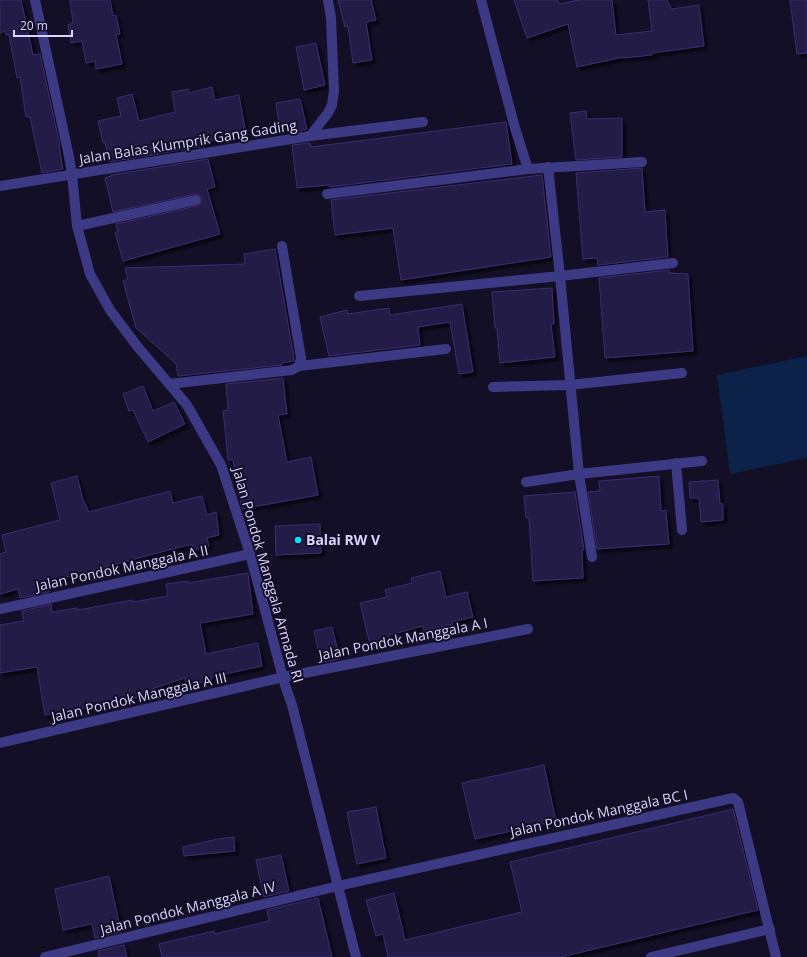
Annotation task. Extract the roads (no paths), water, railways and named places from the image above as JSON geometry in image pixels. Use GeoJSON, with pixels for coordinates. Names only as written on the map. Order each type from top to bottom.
{"type":"FeatureCollection","features":[{"type":"Feature","properties":{"kind":"street","name":"Jalan Pondok Manggala Armada RI"},"geometry":{"type":"LineString","coordinates":[[35,0],[68,152],[72,174],[77,226],[90,274],[110,310],[137,346],[187,405],[221,465],[250,554],[292,705],[356,957]]}},
{"type":"Feature","properties":{"kind":"street","name":"Jalan Balas Klumprik Gang Gading"},"geometry":{"type":"LineString","coordinates":[[0,186],[310,136],[328,113],[332,105],[334,91],[331,18],[328,0]]}},
{"type":"Feature","properties":{"kind":"street"},"geometry":{"type":"LineString","coordinates":[[481,0],[515,128],[528,169]]}},
{"type":"Feature","properties":{"kind":"street"},"geometry":{"type":"LineString","coordinates":[[310,136],[423,122]]}},
{"type":"Feature","properties":{"kind":"street"},"geometry":{"type":"LineString","coordinates":[[327,194],[528,169],[642,162]]}},
{"type":"Feature","properties":{"kind":"street"},"geometry":{"type":"LineString","coordinates":[[548,167],[579,474],[592,557]]}},
{"type":"Feature","properties":{"kind":"street"},"geometry":{"type":"LineString","coordinates":[[77,226],[196,200]]}},
{"type":"Feature","properties":{"kind":"street"},"geometry":{"type":"LineString","coordinates":[[282,246],[301,358],[299,366]]}},
{"type":"Feature","properties":{"kind":"street"},"geometry":{"type":"LineString","coordinates":[[359,296],[673,263]]}},
{"type":"Feature","properties":{"kind":"street"},"geometry":{"type":"LineString","coordinates":[[169,384],[292,370],[299,366],[446,350]]}},
{"type":"Feature","properties":{"kind":"street"},"geometry":{"type":"LineString","coordinates":[[493,387],[570,385],[682,373]]}},
{"type":"Feature","properties":{"kind":"street"},"geometry":{"type":"LineString","coordinates":[[526,482],[579,474],[702,461]]}},
{"type":"Feature","properties":{"kind":"street"},"geometry":{"type":"LineString","coordinates":[[676,463],[682,530]]}},
{"type":"Feature","properties":{"kind":"street","name":"Jalan Pondok Manggala A II"},"geometry":{"type":"LineString","coordinates":[[0,609],[250,554]]}},
{"type":"Feature","properties":{"kind":"street","name":"Jalan Pondok Manggala A I"},"geometry":{"type":"LineString","coordinates":[[284,677],[528,629]]}},
{"type":"Feature","properties":{"kind":"street","name":"Jalan Pondok Manggala A III"},"geometry":{"type":"LineString","coordinates":[[0,743],[284,677]]}},
{"type":"Feature","properties":{"kind":"street","name":"Jalan Pondok Manggala BC I"},"geometry":{"type":"LineString","coordinates":[[338,886],[733,798],[738,802],[770,928]]}},
{"type":"Feature","properties":{"kind":"street","name":"Jalan Pondok Manggala A IV"},"geometry":{"type":"LineString","coordinates":[[45,957],[338,886]]}},
{"type":"Feature","properties":{"kind":"street"},"geometry":{"type":"LineString","coordinates":[[651,957],[770,928],[776,957]]}},
{"type":"Feature","properties":{"kind":"water"},"geometry":{"type":"Polygon","coordinates":[[[807,356],[807,458],[730,474],[717,375],[807,356]]]}},
{"type":"Feature","properties":{"kind":"place","name":"Balai RW V"},"geometry":{"type":"Point","coordinates":[298,540]}}]}
